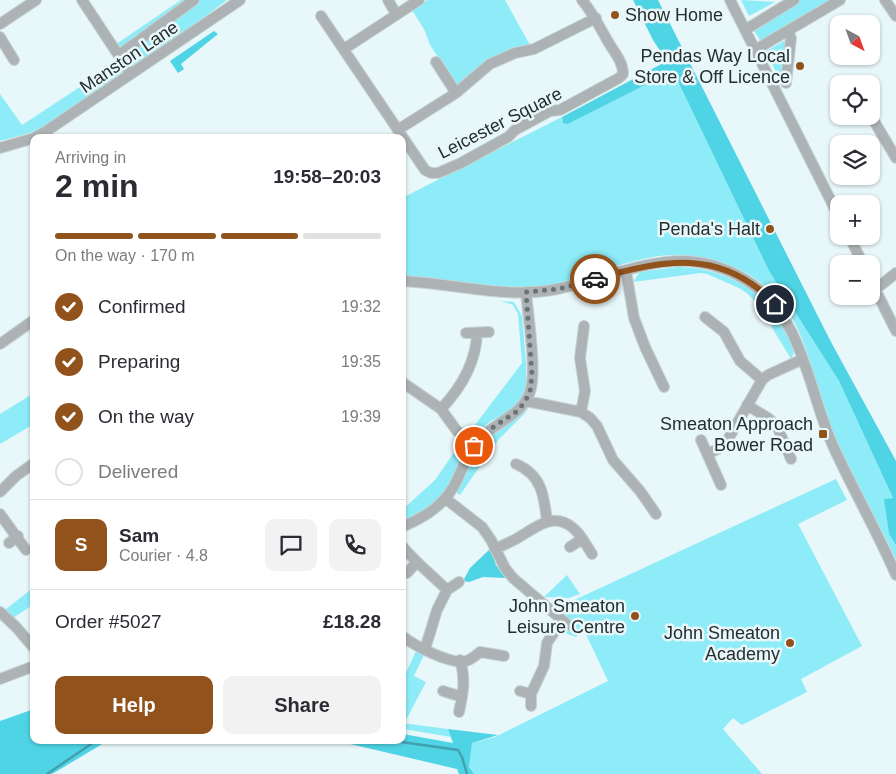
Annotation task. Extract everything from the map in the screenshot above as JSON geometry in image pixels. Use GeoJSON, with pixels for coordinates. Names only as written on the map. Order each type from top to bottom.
{"type":"FeatureCollection","features":[{"type":"Feature","properties":{"kind":"street"},"geometry":{"type":"LineString","coordinates":[[0,24],[36,0]]}},
{"type":"Feature","properties":{"kind":"street"},"geometry":{"type":"LineString","coordinates":[[82,0],[131,74]]}},
{"type":"Feature","properties":{"kind":"street"},"geometry":{"type":"LineString","coordinates":[[119,55],[194,0]]}},
{"type":"Feature","properties":{"kind":"street","name":"Manston Lane"},"geometry":{"type":"LineString","coordinates":[[48,134],[131,74],[240,0]]}},
{"type":"Feature","properties":{"kind":"street"},"geometry":{"type":"LineString","coordinates":[[388,0],[396,14]]}},
{"type":"Feature","properties":{"kind":"street"},"geometry":{"type":"LineString","coordinates":[[344,49],[419,0]]}},
{"type":"Feature","properties":{"kind":"street","name":"Leicester Square"},"geometry":{"type":"LineString","coordinates":[[406,140],[425,170],[430,173],[438,173],[461,164],[508,137],[515,130],[550,112],[560,110],[619,78],[623,74],[623,68],[596,18],[582,0]]}},
{"type":"Feature","properties":{"kind":"street"},"geometry":{"type":"LineString","coordinates":[[730,0],[830,199]]}},
{"type":"Feature","properties":{"kind":"street"},"geometry":{"type":"LineString","coordinates":[[745,30],[794,0]]}},
{"type":"Feature","properties":{"kind":"street"},"geometry":{"type":"LineString","coordinates":[[755,50],[840,0]]}},
{"type":"Feature","properties":{"kind":"street"},"geometry":{"type":"LineString","coordinates":[[885,0],[896,16]]}},
{"type":"Feature","properties":{"kind":"street","name":"Leicester Square"},"geometry":{"type":"LineString","coordinates":[[321,16],[372,93],[402,134]]}},
{"type":"Feature","properties":{"kind":"street"},"geometry":{"type":"LineString","coordinates":[[399,129],[456,93],[495,61],[534,49],[596,18]]}},
{"type":"Feature","properties":{"kind":"street"},"geometry":{"type":"LineString","coordinates":[[786,83],[791,38],[788,31]]}},
{"type":"Feature","properties":{"kind":"street"},"geometry":{"type":"LineString","coordinates":[[0,37],[14,60]]}},
{"type":"Feature","properties":{"kind":"street"},"geometry":{"type":"LineString","coordinates":[[436,62],[456,93]]}},
{"type":"Feature","properties":{"kind":"street"},"geometry":{"type":"LineString","coordinates":[[876,125],[896,158]]}},
{"type":"Feature","properties":{"kind":"street","name":"Manston Lane"},"geometry":{"type":"LineString","coordinates":[[0,148],[30,139]]}},
{"type":"Feature","properties":{"kind":"street"},"geometry":{"type":"LineString","coordinates":[[406,281],[488,291],[526,292],[559,289],[626,270],[664,262],[685,261],[705,264],[734,274],[760,290],[781,312],[792,330],[822,420],[833,446],[896,575]]}},
{"type":"Feature","properties":{"kind":"street"},"geometry":{"type":"LineString","coordinates":[[626,270],[634,318],[645,347],[664,386]]}},
{"type":"Feature","properties":{"kind":"street"},"geometry":{"type":"LineString","coordinates":[[880,281],[896,273]]}},
{"type":"Feature","properties":{"kind":"street"},"geometry":{"type":"LineString","coordinates":[[406,525],[421,519],[446,499],[475,444],[491,428],[516,412],[526,401],[532,381],[526,292]]}},
{"type":"Feature","properties":{"kind":"street"},"geometry":{"type":"LineString","coordinates":[[880,299],[896,331]]}},
{"type":"Feature","properties":{"kind":"street"},"geometry":{"type":"LineString","coordinates":[[705,317],[724,332],[740,361],[762,380]]}},
{"type":"Feature","properties":{"kind":"street"},"geometry":{"type":"LineString","coordinates":[[0,344],[30,323]]}},
{"type":"Feature","properties":{"kind":"street"},"geometry":{"type":"LineString","coordinates":[[581,412],[585,391],[580,358],[584,326]]}},
{"type":"Feature","properties":{"kind":"street"},"geometry":{"type":"LineString","coordinates":[[441,409],[456,393],[472,362],[476,349],[472,333],[489,332]]}},
{"type":"Feature","properties":{"kind":"street"},"geometry":{"type":"LineString","coordinates":[[707,454],[718,449],[727,441],[762,380],[768,375],[803,359]]}},
{"type":"Feature","properties":{"kind":"street"},"geometry":{"type":"LineString","coordinates":[[406,385],[441,409],[457,431],[475,444]]}},
{"type":"Feature","properties":{"kind":"street"},"geometry":{"type":"LineString","coordinates":[[526,401],[581,412],[594,421],[613,460],[640,491],[656,514]]}},
{"type":"Feature","properties":{"kind":"street"},"geometry":{"type":"LineString","coordinates":[[747,405],[768,418],[776,426],[791,459]]}},
{"type":"Feature","properties":{"kind":"street"},"geometry":{"type":"LineString","coordinates":[[701,440],[721,485]]}},
{"type":"Feature","properties":{"kind":"street"},"geometry":{"type":"LineString","coordinates":[[516,464],[533,474],[540,485],[547,521]]}},
{"type":"Feature","properties":{"kind":"street"},"geometry":{"type":"LineString","coordinates":[[0,492],[16,476],[30,466]]}},
{"type":"Feature","properties":{"kind":"street"},"geometry":{"type":"LineString","coordinates":[[446,499],[482,527],[505,568],[513,578],[565,622],[547,643],[544,666],[531,694],[531,706]]}},
{"type":"Feature","properties":{"kind":"street"},"geometry":{"type":"LineString","coordinates":[[0,514],[13,539],[26,550]]}},
{"type":"Feature","properties":{"kind":"street"},"geometry":{"type":"LineString","coordinates":[[495,549],[517,538],[536,525],[547,521],[564,522],[575,529],[592,554]]}},
{"type":"Feature","properties":{"kind":"street"},"geometry":{"type":"LineString","coordinates":[[570,546],[582,539]]}},
{"type":"Feature","properties":{"kind":"street"},"geometry":{"type":"LineString","coordinates":[[406,551],[416,563],[429,572],[447,590]]}},
{"type":"Feature","properties":{"kind":"street"},"geometry":{"type":"LineString","coordinates":[[407,573],[416,563]]}},
{"type":"Feature","properties":{"kind":"street"},"geometry":{"type":"LineString","coordinates":[[425,649],[437,610],[447,590],[458,582]]}},
{"type":"Feature","properties":{"kind":"street"},"geometry":{"type":"LineString","coordinates":[[0,612],[30,643]]}},
{"type":"Feature","properties":{"kind":"street"},"geometry":{"type":"LineString","coordinates":[[406,638],[451,660],[466,661],[480,652],[504,656]]}},
{"type":"Feature","properties":{"kind":"street"},"geometry":{"type":"LineString","coordinates":[[459,712],[464,673],[460,660]]}},
{"type":"Feature","properties":{"kind":"street"},"geometry":{"type":"LineString","coordinates":[[0,679],[30,668]]}},
{"type":"Feature","properties":{"kind":"street"},"geometry":{"type":"LineString","coordinates":[[443,691],[462,697]]}},
{"type":"Feature","properties":{"kind":"street"},"geometry":{"type":"LineString","coordinates":[[520,691],[531,694]]}},
{"type":"Feature","properties":{"kind":"shaded area"},"geometry":{"type":"Polygon","coordinates":[[[181,0],[227,0],[167,45],[52,122],[33,132],[0,141],[0,94],[22,125],[118,62],[109,49],[181,0]]]}},
{"type":"Feature","properties":{"kind":"shaded area"},"geometry":{"type":"Polygon","coordinates":[[[427,0],[505,0],[530,45],[457,86],[430,45],[425,31],[412,10],[427,0]]]}},
{"type":"Feature","properties":{"kind":"shaded area"},"geometry":{"type":"Polygon","coordinates":[[[633,0],[658,0],[831,342],[896,461],[896,545],[889,534],[884,499],[893,498],[839,381],[769,271],[673,71],[568,124],[563,123],[562,117],[667,61],[653,40],[633,0]]]}},
{"type":"Feature","properties":{"kind":"shaded area"},"geometry":{"type":"Polygon","coordinates":[[[741,0],[775,2],[749,16],[741,0]]]}},
{"type":"Feature","properties":{"kind":"shaded area"},"geometry":{"type":"Polygon","coordinates":[[[801,0],[832,0],[761,42],[753,29],[801,0]]]}},
{"type":"Feature","properties":{"kind":"shaded area"},"geometry":{"type":"Polygon","coordinates":[[[214,31],[218,34],[181,64],[184,69],[178,73],[170,61],[214,31]]]}},
{"type":"Feature","properties":{"kind":"shaded area"},"geometry":{"type":"Polygon","coordinates":[[[786,40],[782,81],[780,81],[766,51],[786,40]]]}},
{"type":"Feature","properties":{"kind":"shaded area"},"geometry":{"type":"Polygon","coordinates":[[[673,71],[769,271],[839,381],[893,498],[885,499],[889,534],[896,545],[896,560],[842,454],[830,425],[805,347],[790,314],[761,282],[743,271],[702,257],[681,255],[645,258],[563,282],[531,287],[495,287],[406,276],[406,196],[562,117],[562,120],[568,124],[673,71]]]}},
{"type":"Feature","properties":{"kind":"shaded area"},"geometry":{"type":"Polygon","coordinates":[[[678,267],[695,268],[728,277],[757,294],[769,306],[788,334],[793,350],[791,359],[759,306],[748,294],[739,288],[701,273],[633,282],[640,272],[678,267]]]}},
{"type":"Feature","properties":{"kind":"shaded area"},"geometry":{"type":"Polygon","coordinates":[[[501,301],[514,302],[522,316],[526,389],[520,402],[512,410],[491,421],[475,435],[469,433],[522,363],[518,314],[513,305],[501,301]]]}},
{"type":"Feature","properties":{"kind":"shaded area"},"geometry":{"type":"Polygon","coordinates":[[[30,395],[30,426],[0,444],[0,414],[30,395]]]}},
{"type":"Feature","properties":{"kind":"shaded area"},"geometry":{"type":"Polygon","coordinates":[[[529,409],[498,440],[460,495],[455,491],[483,439],[529,409]]]}},
{"type":"Feature","properties":{"kind":"shaded area"},"geometry":{"type":"Polygon","coordinates":[[[462,441],[465,444],[465,451],[450,483],[437,501],[425,511],[406,520],[406,506],[435,480],[462,441]]]}},
{"type":"Feature","properties":{"kind":"shaded area","name":"John Smeaton Leisure Centre"},"geometry":{"type":"Polygon","coordinates":[[[836,479],[847,500],[798,524],[862,646],[801,679],[807,692],[742,725],[733,718],[723,729],[762,774],[474,774],[469,767],[472,743],[495,737],[608,681],[584,630],[576,637],[559,631],[564,629],[570,630],[573,626],[562,614],[570,602],[836,479]]]}},
{"type":"Feature","properties":{"kind":"shaded area"},"geometry":{"type":"Polygon","coordinates":[[[490,549],[496,565],[506,578],[483,577],[469,582],[463,581],[470,568],[490,549]]]}},
{"type":"Feature","properties":{"kind":"shaded area"},"geometry":{"type":"Polygon","coordinates":[[[567,575],[580,594],[569,598],[544,597],[567,575]]]}},
{"type":"Feature","properties":{"kind":"shaded area"},"geometry":{"type":"Polygon","coordinates":[[[30,590],[30,607],[13,618],[5,610],[30,590]]]}},
{"type":"Feature","properties":{"kind":"shaded area"},"geometry":{"type":"Polygon","coordinates":[[[416,651],[424,655],[414,676],[426,682],[406,720],[406,673],[416,651]]]}},
{"type":"Feature","properties":{"kind":"shaded area"},"geometry":{"type":"Polygon","coordinates":[[[30,710],[30,744],[102,744],[52,774],[0,774],[0,721],[30,710]]]}},
{"type":"Feature","properties":{"kind":"shaded area"},"geometry":{"type":"Polygon","coordinates":[[[406,724],[448,729],[451,737],[406,730],[406,724]]]}},
{"type":"Feature","properties":{"kind":"shaded area"},"geometry":{"type":"Polygon","coordinates":[[[448,729],[498,735],[472,743],[469,767],[474,774],[459,774],[457,769],[350,744],[406,744],[406,735],[453,743],[448,729]]]}},
{"type":"Feature","properties":{"kind":"waterway"},"geometry":{"type":"LineString","coordinates":[[406,743],[458,750],[467,774]]}},
{"type":"Feature","properties":{"kind":"waterway"},"geometry":{"type":"LineString","coordinates":[[47,774],[91,744]]}},
{"type":"Feature","properties":{"kind":"way so far"},"geometry":{"type":"LineString","coordinates":[[474,446],[486,432],[521,408],[528,398],[532,387],[526,292],[559,289],[595,279]]}},
{"type":"Feature","properties":{"kind":"place","name":"Show Home"},"geometry":{"type":"Point","coordinates":[615,15]}},
{"type":"Feature","properties":{"kind":"place","name":"Pendas Way Local Store & Off Licence"},"geometry":{"type":"Point","coordinates":[800,66]}},
{"type":"Feature","properties":{"kind":"place","name":"Penda's Halt"},"geometry":{"type":"Point","coordinates":[770,229]}},
{"type":"Feature","properties":{"kind":"place","name":"Smeaton Approach Bower Road"},"geometry":{"type":"Point","coordinates":[823,434]}},
{"type":"Feature","properties":{"kind":"place","name":"John Smeaton Leisure Centre"},"geometry":{"type":"Point","coordinates":[635,616]}},
{"type":"Feature","properties":{"kind":"place","name":"John Smeaton Academy"},"geometry":{"type":"Point","coordinates":[790,643]}},
{"type":"Feature","properties":{"kind":"route"},"geometry":{"type":"LineString","coordinates":[[595,279],[664,262],[695,262],[715,266],[743,278],[775,304]]}}]}
